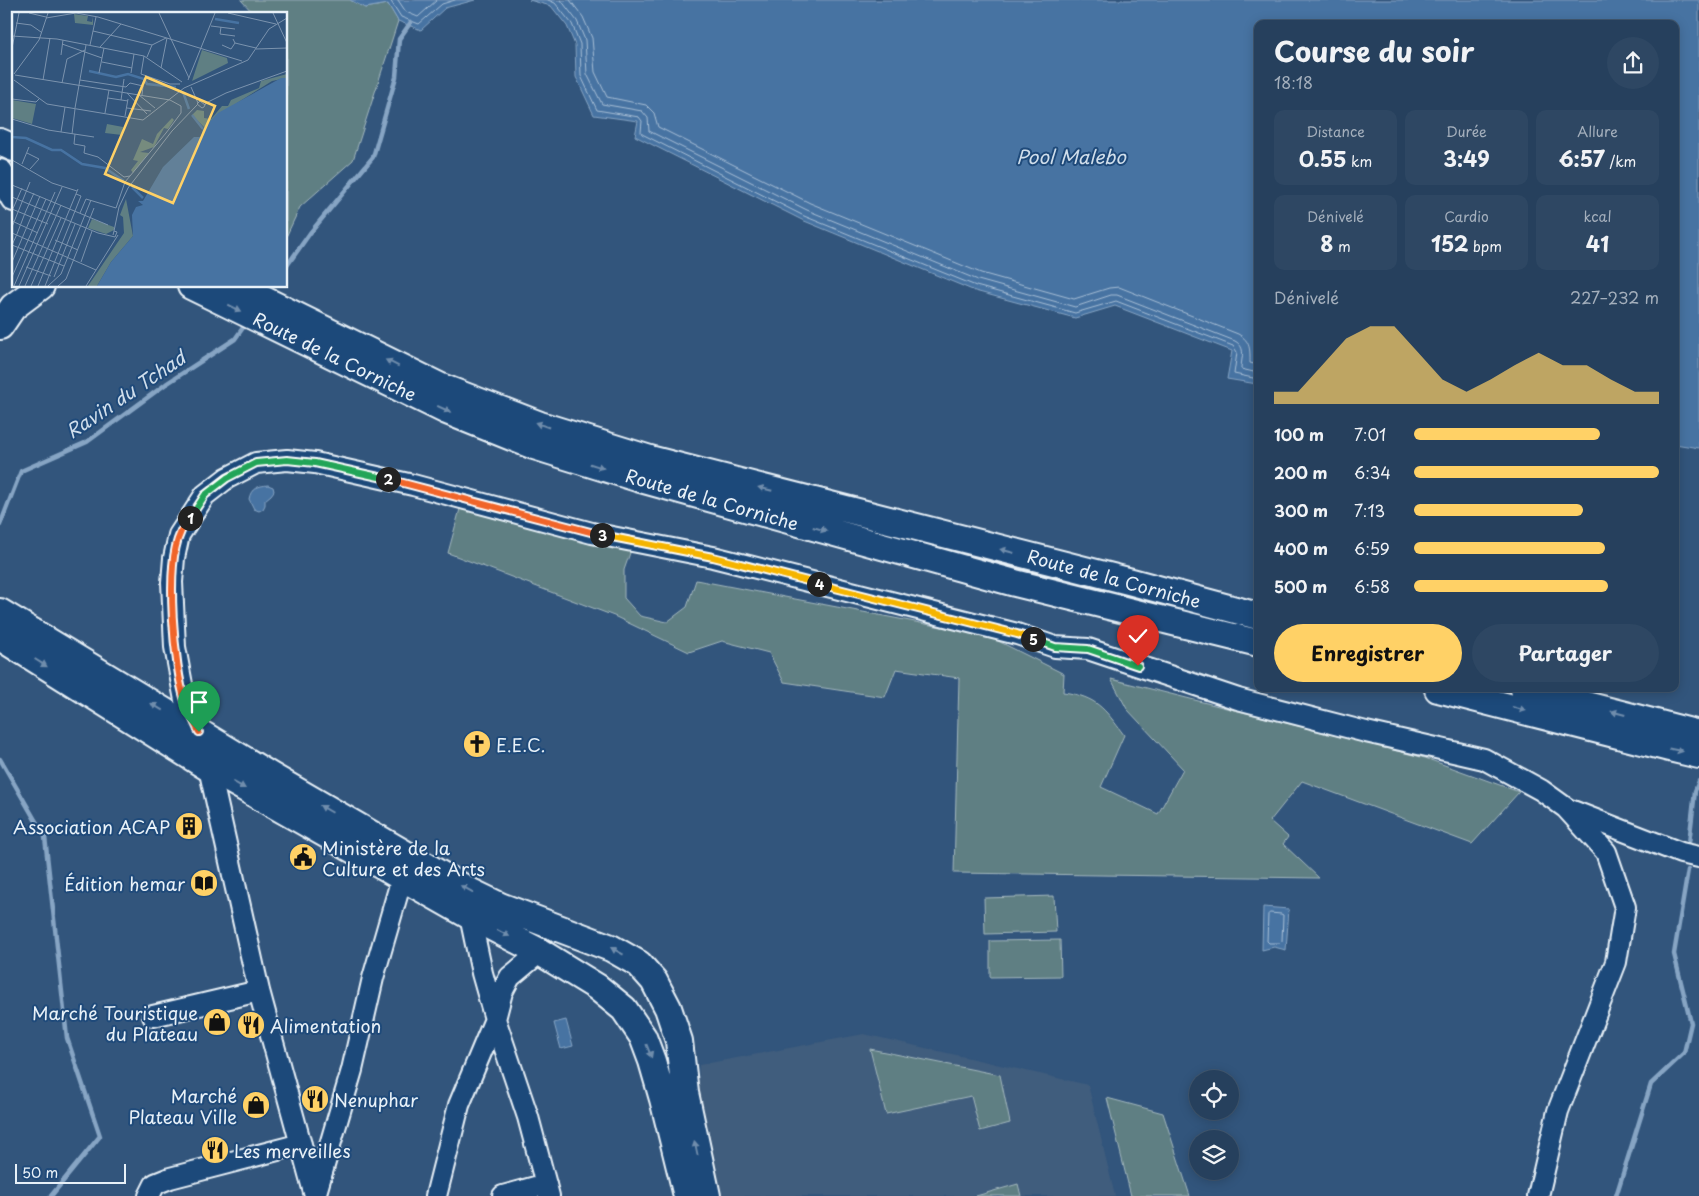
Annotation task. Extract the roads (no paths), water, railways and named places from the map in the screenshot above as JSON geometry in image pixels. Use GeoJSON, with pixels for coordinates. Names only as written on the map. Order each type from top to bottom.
{"type":"FeatureCollection","features":[{"type":"Feature","properties":{"kind":"main road"},"geometry":{"type":"LineString","coordinates":[[0,142],[12,147]]}},
{"type":"Feature","properties":{"kind":"main road"},"geometry":{"type":"LineString","coordinates":[[0,173],[12,194]]}},
{"type":"Feature","properties":{"kind":"main road"},"geometry":{"type":"LineString","coordinates":[[9,306],[38,288]]}},
{"type":"Feature","properties":{"kind":"main road","name":"Route de la Corniche"},"geometry":{"type":"LineString","coordinates":[[196,288],[447,411],[534,446],[637,478],[1015,583],[1254,642]]}},
{"type":"Feature","properties":{"kind":"main road","name":"Route de la Corniche"},"geometry":{"type":"LineString","coordinates":[[240,288],[440,387],[540,425],[650,459],[1254,615]]}},
{"type":"Feature","properties":{"kind":"main road"},"geometry":{"type":"LineString","coordinates":[[0,612],[270,776],[469,891],[500,906],[611,948],[639,964],[654,982],[663,997],[679,1041],[687,1108],[707,1196]]}},
{"type":"Feature","properties":{"kind":"main road"},"geometry":{"type":"LineString","coordinates":[[0,637],[210,768],[470,916],[540,952],[597,987],[624,1009],[635,1023],[648,1049],[657,1075],[687,1196]]}},
{"type":"Feature","properties":{"kind":"main road"},"geometry":{"type":"LineString","coordinates":[[1450,692],[1668,748],[1699,754]]}},
{"type":"Feature","properties":{"kind":"main road"},"geometry":{"type":"LineString","coordinates":[[1536,692],[1699,734]]}},
{"type":"Feature","properties":{"kind":"street"},"geometry":{"type":"LineString","coordinates":[[315,1196],[259,990],[210,768],[199,732],[185,700],[175,647],[172,582],[174,558],[179,535],[205,495],[227,478],[256,463],[287,460],[315,463],[413,484],[592,533],[713,557],[1017,634],[1055,647],[1088,649],[1238,699],[1366,732],[1484,759],[1541,790],[1566,808],[1606,852],[1625,906],[1616,962],[1558,1111],[1538,1196]]}},
{"type":"Feature","properties":{"kind":"street"},"geometry":{"type":"LineString","coordinates":[[1566,808],[1681,853],[1699,857]]}},
{"type":"Feature","properties":{"kind":"street"},"geometry":{"type":"LineString","coordinates":[[315,1196],[352,1070],[373,978],[402,878]]}},
{"type":"Feature","properties":{"kind":"street"},"geometry":{"type":"LineString","coordinates":[[470,916],[482,973],[495,1019],[521,1094],[548,1190],[503,1196]]}},
{"type":"Feature","properties":{"kind":"street"},"geometry":{"type":"LineString","coordinates":[[436,1196],[459,1105],[495,1019],[502,992],[510,977],[540,952]]}},
{"type":"Feature","properties":{"kind":"street"},"geometry":{"type":"LineString","coordinates":[[153,1016],[259,990]]}},
{"type":"Feature","properties":{"kind":"street"},"geometry":{"type":"LineString","coordinates":[[149,1196],[156,1184],[170,1178],[300,1144]]}},
{"type":"Feature","properties":{"kind":"water"},"geometry":{"type":"Polygon","coordinates":[[[350,0],[475,0],[445,8],[421,30],[398,21],[388,4],[365,8],[350,0]]]}},
{"type":"Feature","properties":{"kind":"water","name":"Pool Malebo"},"geometry":{"type":"Polygon","coordinates":[[[529,0],[1699,0],[1699,448],[1679,445],[1679,20],[1254,20],[1254,384],[1227,379],[1232,351],[1115,306],[1075,318],[975,291],[802,220],[635,136],[638,121],[594,115],[576,77],[575,45],[567,26],[551,6],[529,0]]]}},
{"type":"Feature","properties":{"kind":"water"},"geometry":{"type":"Polygon","coordinates":[[[268,485],[273,487],[274,491],[265,500],[263,509],[259,511],[254,509],[249,499],[251,492],[258,487],[268,485]]]}},
{"type":"Feature","properties":{"kind":"water"},"geometry":{"type":"Polygon","coordinates":[[[1263,907],[1289,909],[1286,950],[1274,947],[1262,950],[1263,907]]]}},
{"type":"Feature","properties":{"kind":"water"},"geometry":{"type":"Polygon","coordinates":[[[566,1020],[573,1046],[561,1049],[554,1023],[566,1020]]]}},
{"type":"Feature","properties":{"kind":"waterway","name":"Ravin du Tchad"},"geometry":{"type":"LineString","coordinates":[[288,264],[310,233],[373,157],[396,77],[399,39],[411,22]]}},
{"type":"Feature","properties":{"kind":"waterway","name":"Ravin du Tchad"},"geometry":{"type":"LineString","coordinates":[[0,525],[21,471],[87,442],[166,384],[235,339],[247,322]]}},
{"type":"Feature","properties":{"kind":"waterway","name":"Ravin du Tchad"},"geometry":{"type":"LineString","coordinates":[[0,759],[45,837],[67,1038],[100,1136],[51,1196]]}},
{"type":"Feature","properties":{"kind":"waterway"},"geometry":{"type":"LineString","coordinates":[[1689,843],[1695,791],[1699,781]]}},
{"type":"Feature","properties":{"kind":"waterway"},"geometry":{"type":"LineString","coordinates":[[1616,1196],[1651,1084],[1684,1053],[1691,1023],[1674,954],[1688,870]]}},
{"type":"Feature","properties":{"kind":"place","name":"E.E.C."},"geometry":{"type":"Point","coordinates":[477,744]}},
{"type":"Feature","properties":{"kind":"place","name":"Association ACAP"},"geometry":{"type":"Point","coordinates":[189,826]}},
{"type":"Feature","properties":{"kind":"place","name":"Ministère de la Culture et des Arts"},"geometry":{"type":"Point","coordinates":[303,857]}},
{"type":"Feature","properties":{"kind":"place","name":"Édition hemar"},"geometry":{"type":"Point","coordinates":[204,883]}},
{"type":"Feature","properties":{"kind":"place","name":"Marché Touristique du Plateau"},"geometry":{"type":"Point","coordinates":[217,1022]}},
{"type":"Feature","properties":{"kind":"place","name":"Alimentation"},"geometry":{"type":"Point","coordinates":[251,1025]}},
{"type":"Feature","properties":{"kind":"place","name":"Nenuphar"},"geometry":{"type":"Point","coordinates":[315,1099]}},
{"type":"Feature","properties":{"kind":"place","name":"Marché Plateau Ville"},"geometry":{"type":"Point","coordinates":[256,1105]}},
{"type":"Feature","properties":{"kind":"place","name":"Les merveilles"},"geometry":{"type":"Point","coordinates":[215,1150]}}]}
